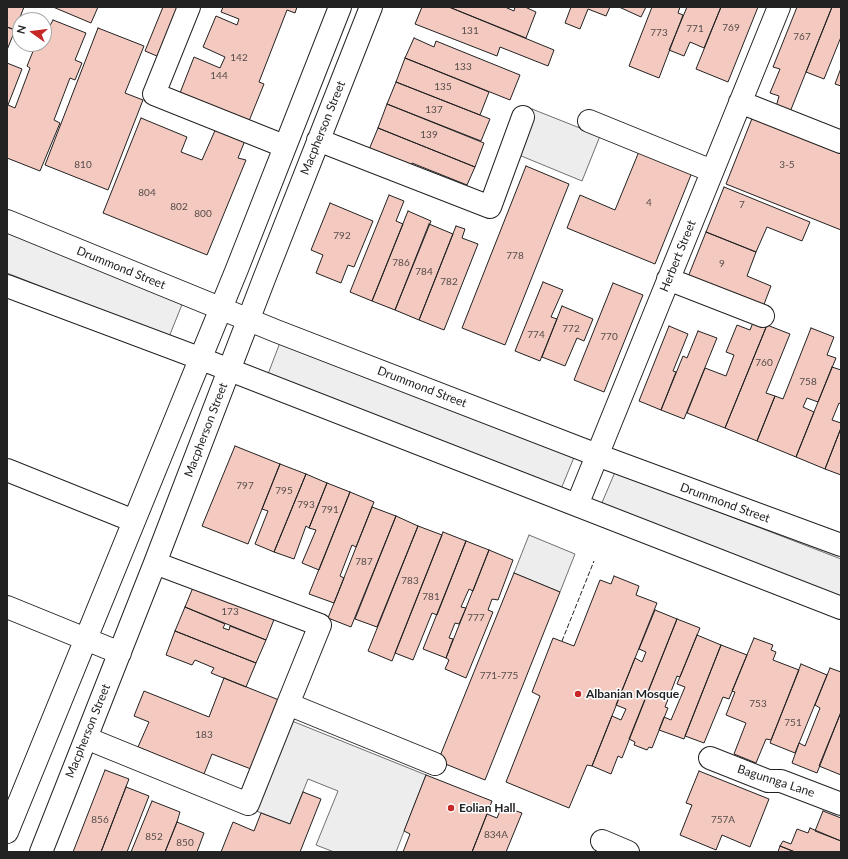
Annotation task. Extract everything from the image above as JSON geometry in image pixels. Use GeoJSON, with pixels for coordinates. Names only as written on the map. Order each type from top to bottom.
{"type":"FeatureCollection","features":[{"type":"Feature","properties":{"kind":"street"},"geometry":{"type":"LineString","coordinates":[[189,7],[154,94],[284,146]]}},
{"type":"Feature","properties":{"kind":"street"},"geometry":{"type":"LineString","coordinates":[[7,832],[220,308],[340,7]]}},
{"type":"Feature","properties":{"kind":"street","name":"Macpherson Street"},"geometry":{"type":"LineString","coordinates":[[40,852],[120,653],[318,140],[371,7]]}},
{"type":"Feature","properties":{"kind":"street","name":"Herbert Street"},"geometry":{"type":"LineString","coordinates":[[577,505],[778,7]]}},
{"type":"Feature","properties":{"kind":"street"},"geometry":{"type":"LineString","coordinates":[[740,102],[841,142]]}},
{"type":"Feature","properties":{"kind":"street"},"geometry":{"type":"LineString","coordinates":[[318,140],[490,207],[523,117]]}},
{"type":"Feature","properties":{"kind":"street"},"geometry":{"type":"LineString","coordinates":[[589,121],[712,171]]}},
{"type":"Feature","properties":{"kind":"street","name":"Drummond Street"},"geometry":{"type":"LineString","coordinates":[[7,222],[249,320],[597,455],[841,545]]}},
{"type":"Feature","properties":{"kind":"street"},"geometry":{"type":"LineString","coordinates":[[668,279],[763,316]]}},
{"type":"Feature","properties":{"kind":"street"},"geometry":{"type":"LineString","coordinates":[[7,286],[199,358],[841,608]]}},
{"type":"Feature","properties":{"kind":"street"},"geometry":{"type":"LineString","coordinates":[[7,470],[134,521]]}},
{"type":"Feature","properties":{"kind":"street"},"geometry":{"type":"LineString","coordinates":[[86,738],[248,804],[320,625],[155,563]]}},
{"type":"Feature","properties":{"kind":"street"},"geometry":{"type":"LineString","coordinates":[[7,607],[120,653]]}},
{"type":"Feature","properties":{"kind":"street"},"geometry":{"type":"LineString","coordinates":[[288,704],[435,764]]}},
{"type":"Feature","properties":{"kind":"street","name":"Bagunnga Lane"},"geometry":{"type":"LineString","coordinates":[[710,758],[768,781],[781,781],[841,804]]}},
{"type":"Feature","properties":{"kind":"street"},"geometry":{"type":"LineString","coordinates":[[602,841],[628,852]]}},
{"type":"Feature","properties":{"kind":"shaded area"},"geometry":{"type":"Polygon","coordinates":[[[532,109],[600,136],[582,181],[514,153],[532,109]]]}},
{"type":"Feature","properties":{"kind":"shaded area"},"geometry":{"type":"Polygon","coordinates":[[[7,233],[183,302],[169,337],[7,273],[7,233]]]}},
{"type":"Feature","properties":{"kind":"shaded area"},"geometry":{"type":"Polygon","coordinates":[[[281,340],[575,455],[561,489],[268,374],[281,340]]]}},
{"type":"Feature","properties":{"kind":"shaded area"},"geometry":{"type":"Polygon","coordinates":[[[615,472],[841,559],[841,598],[601,505],[615,472]]]}},
{"type":"Feature","properties":{"kind":"shaded area"},"geometry":{"type":"Polygon","coordinates":[[[529,535],[575,554],[560,592],[514,573],[529,535]]]}},
{"type":"Feature","properties":{"kind":"shaded area"},"geometry":{"type":"Polygon","coordinates":[[[287,719],[426,775],[396,852],[334,852],[316,845],[338,791],[308,779],[290,824],[251,809],[287,719]]]}},
{"type":"Feature","properties":{"kind":"building"},"geometry":{"type":"Polygon","coordinates":[[[7,7],[24,7],[22,12],[12,12],[12,29],[7,27],[7,7]]]}},
{"type":"Feature","properties":{"kind":"building"},"geometry":{"type":"Polygon","coordinates":[[[53,7],[98,7],[91,23],[53,7]]]}},
{"type":"Feature","properties":{"kind":"building"},"geometry":{"type":"Polygon","coordinates":[[[163,7],[185,7],[164,59],[145,51],[163,7]]]}},
{"type":"Feature","properties":{"kind":"building"},"geometry":{"type":"Polygon","coordinates":[[[223,7],[297,7],[295,13],[287,10],[259,82],[264,84],[249,121],[180,93],[194,57],[220,68],[225,57],[203,47],[216,16],[237,25],[239,19],[221,12],[223,7]]]}},
{"type":"Feature","properties":{"kind":"building"},"geometry":{"type":"Polygon","coordinates":[[[422,7],[449,7],[554,50],[548,66],[500,47],[497,56],[415,24],[422,7]]]}},
{"type":"Feature","properties":{"kind":"building"},"geometry":{"type":"Polygon","coordinates":[[[449,7],[505,7],[514,11],[515,7],[525,7],[536,12],[526,38],[449,7]]]}},
{"type":"Feature","properties":{"kind":"building"},"geometry":{"type":"Polygon","coordinates":[[[571,7],[610,7],[606,16],[588,9],[580,29],[565,23],[571,7]]]}},
{"type":"Feature","properties":{"kind":"building"},"geometry":{"type":"Polygon","coordinates":[[[619,7],[646,7],[641,17],[619,7]]]}},
{"type":"Feature","properties":{"kind":"building"},"geometry":{"type":"Polygon","coordinates":[[[652,7],[680,7],[678,13],[683,15],[659,78],[629,66],[652,7]]]}},
{"type":"Feature","properties":{"kind":"building"},"geometry":{"type":"Polygon","coordinates":[[[687,7],[721,7],[704,48],[690,42],[684,56],[669,50],[687,7]]]}},
{"type":"Feature","properties":{"kind":"building"},"geometry":{"type":"Polygon","coordinates":[[[721,7],[758,7],[728,82],[696,69],[721,7]]]}},
{"type":"Feature","properties":{"kind":"building"},"geometry":{"type":"Polygon","coordinates":[[[797,7],[832,7],[790,112],[776,107],[779,96],[770,93],[780,69],[773,67],[797,7]]]}},
{"type":"Feature","properties":{"kind":"building"},"geometry":{"type":"Polygon","coordinates":[[[832,7],[841,7],[841,37],[824,79],[806,72],[832,7]]]}},
{"type":"Feature","properties":{"kind":"building"},"geometry":{"type":"Polygon","coordinates":[[[53,20],[86,33],[75,60],[82,63],[75,80],[70,78],[54,120],[60,123],[40,171],[7,158],[7,63],[22,69],[8,105],[15,108],[30,68],[27,66],[33,52],[52,52],[53,20]]]}},
{"type":"Feature","properties":{"kind":"building"},"geometry":{"type":"Polygon","coordinates":[[[7,27],[12,29],[12,38],[7,50],[7,27]]]}},
{"type":"Feature","properties":{"kind":"building"},"geometry":{"type":"Polygon","coordinates":[[[98,28],[144,46],[125,93],[143,100],[108,190],[45,165],[98,28]]]}},
{"type":"Feature","properties":{"kind":"building"},"geometry":{"type":"Polygon","coordinates":[[[414,38],[434,47],[436,41],[520,75],[510,100],[405,58],[414,38]]]}},
{"type":"Feature","properties":{"kind":"building"},"geometry":{"type":"Polygon","coordinates":[[[405,58],[489,92],[480,115],[396,82],[405,58]]]}},
{"type":"Feature","properties":{"kind":"building"},"geometry":{"type":"Polygon","coordinates":[[[841,68],[841,86],[835,84],[841,68]]]}},
{"type":"Feature","properties":{"kind":"building"},"geometry":{"type":"Polygon","coordinates":[[[396,82],[490,119],[481,141],[387,104],[396,82]]]}},
{"type":"Feature","properties":{"kind":"building"},"geometry":{"type":"Polygon","coordinates":[[[387,104],[484,143],[475,167],[378,128],[387,104]]]}},
{"type":"Feature","properties":{"kind":"building"},"geometry":{"type":"Polygon","coordinates":[[[755,111],[841,146],[841,230],[726,184],[755,111]]]}},
{"type":"Feature","properties":{"kind":"building"},"geometry":{"type":"Polygon","coordinates":[[[141,118],[187,137],[181,152],[202,160],[217,126],[246,138],[238,158],[246,160],[207,255],[103,213],[141,118]]]}},
{"type":"Feature","properties":{"kind":"building"},"geometry":{"type":"Polygon","coordinates":[[[378,128],[475,167],[467,185],[412,163],[409,168],[368,152],[378,128]]]}},
{"type":"Feature","properties":{"kind":"building"},"geometry":{"type":"Polygon","coordinates":[[[640,149],[693,170],[655,264],[567,228],[580,195],[615,210],[640,149]]]}},
{"type":"Feature","properties":{"kind":"building"},"geometry":{"type":"Polygon","coordinates":[[[526,166],[569,184],[505,345],[462,328],[526,166]]]}},
{"type":"Feature","properties":{"kind":"building"},"geometry":{"type":"Polygon","coordinates":[[[724,187],[810,222],[802,241],[767,227],[756,252],[706,232],[724,187]]]}},
{"type":"Feature","properties":{"kind":"building"},"geometry":{"type":"Polygon","coordinates":[[[389,195],[404,201],[396,221],[403,224],[372,301],[350,292],[389,195]]]}},
{"type":"Feature","properties":{"kind":"building"},"geometry":{"type":"Polygon","coordinates":[[[330,203],[373,221],[354,267],[348,265],[341,283],[316,273],[323,255],[311,250],[330,203]]]}},
{"type":"Feature","properties":{"kind":"building"},"geometry":{"type":"Polygon","coordinates":[[[408,211],[431,221],[395,310],[372,301],[408,211]]]}},
{"type":"Feature","properties":{"kind":"building"},"geometry":{"type":"Polygon","coordinates":[[[429,224],[453,234],[419,320],[395,310],[429,224]]]}},
{"type":"Feature","properties":{"kind":"building"},"geometry":{"type":"Polygon","coordinates":[[[456,226],[465,229],[462,238],[478,244],[444,330],[419,320],[456,226]]]}},
{"type":"Feature","properties":{"kind":"building"},"geometry":{"type":"Polygon","coordinates":[[[706,232],[756,252],[747,276],[771,286],[763,307],[688,277],[706,232]]]}},
{"type":"Feature","properties":{"kind":"building"},"geometry":{"type":"Polygon","coordinates":[[[543,282],[563,290],[551,317],[557,319],[540,361],[515,351],[543,282]]]}},
{"type":"Feature","properties":{"kind":"building"},"geometry":{"type":"Polygon","coordinates":[[[613,283],[643,295],[604,392],[574,380],[613,283]]]}},
{"type":"Feature","properties":{"kind":"building"},"geometry":{"type":"Polygon","coordinates":[[[562,306],[593,319],[584,341],[577,338],[565,366],[542,357],[562,306]]]}},
{"type":"Feature","properties":{"kind":"building"},"geometry":{"type":"Polygon","coordinates":[[[754,320],[767,325],[725,428],[687,413],[705,368],[726,376],[734,355],[726,352],[737,325],[750,330],[754,320]]]}},
{"type":"Feature","properties":{"kind":"building"},"geometry":{"type":"Polygon","coordinates":[[[767,325],[790,334],[766,393],[775,396],[757,441],[725,428],[767,325]]]}},
{"type":"Feature","properties":{"kind":"building"},"geometry":{"type":"Polygon","coordinates":[[[669,326],[688,334],[673,371],[676,372],[661,410],[639,401],[669,326]]]}},
{"type":"Feature","properties":{"kind":"building"},"geometry":{"type":"Polygon","coordinates":[[[811,328],[834,337],[827,355],[836,358],[818,402],[807,398],[803,407],[814,412],[796,457],[757,441],[775,396],[783,399],[811,328]]]}},
{"type":"Feature","properties":{"kind":"building"},"geometry":{"type":"Polygon","coordinates":[[[698,331],[717,338],[684,419],[661,410],[683,356],[687,358],[698,331]]]}},
{"type":"Feature","properties":{"kind":"building"},"geometry":{"type":"Polygon","coordinates":[[[832,367],[841,370],[841,404],[839,403],[832,420],[841,423],[841,428],[825,469],[796,457],[832,367]]]}},
{"type":"Feature","properties":{"kind":"building"},"geometry":{"type":"Polygon","coordinates":[[[841,428],[841,475],[825,469],[841,428]]]}},
{"type":"Feature","properties":{"kind":"building"},"geometry":{"type":"Polygon","coordinates":[[[235,446],[280,464],[248,544],[202,526],[235,446]]]}},
{"type":"Feature","properties":{"kind":"building"},"geometry":{"type":"Polygon","coordinates":[[[280,464],[306,474],[274,552],[255,544],[268,511],[262,509],[280,464]]]}},
{"type":"Feature","properties":{"kind":"building"},"geometry":{"type":"Polygon","coordinates":[[[306,474],[327,483],[309,528],[306,526],[294,559],[274,552],[306,474]]]}},
{"type":"Feature","properties":{"kind":"building"},"geometry":{"type":"Polygon","coordinates":[[[327,483],[350,492],[319,570],[302,563],[316,530],[309,528],[327,483]]]}},
{"type":"Feature","properties":{"kind":"building"},"geometry":{"type":"Polygon","coordinates":[[[350,492],[374,502],[356,547],[352,545],[340,576],[344,578],[334,603],[309,594],[350,492]]]}},
{"type":"Feature","properties":{"kind":"building"},"geometry":{"type":"Polygon","coordinates":[[[372,507],[396,516],[351,627],[328,618],[372,507]]]}},
{"type":"Feature","properties":{"kind":"building"},"geometry":{"type":"Polygon","coordinates":[[[396,516],[418,526],[377,627],[355,619],[396,516]]]}},
{"type":"Feature","properties":{"kind":"building"},"geometry":{"type":"Polygon","coordinates":[[[418,526],[442,535],[392,661],[368,651],[418,526]]]}},
{"type":"Feature","properties":{"kind":"building"},"geometry":{"type":"Polygon","coordinates":[[[443,532],[466,541],[437,615],[432,613],[413,660],[395,653],[443,532]]]}},
{"type":"Feature","properties":{"kind":"building"},"geometry":{"type":"Polygon","coordinates":[[[466,541],[489,550],[473,591],[469,589],[461,607],[466,608],[459,624],[455,623],[449,638],[453,639],[446,658],[423,649],[466,541]]]}},
{"type":"Feature","properties":{"kind":"building"},"geometry":{"type":"Polygon","coordinates":[[[489,550],[513,560],[498,600],[492,599],[488,610],[493,612],[466,678],[445,669],[449,660],[446,658],[489,550]]]}},
{"type":"Feature","properties":{"kind":"building"},"geometry":{"type":"Polygon","coordinates":[[[514,573],[560,592],[485,780],[438,761],[514,573]]]}},
{"type":"Feature","properties":{"kind":"building","name":"Albanian Mosque"},"geometry":{"type":"Polygon","coordinates":[[[614,576],[639,586],[636,595],[657,603],[592,766],[587,765],[569,808],[506,782],[540,696],[532,692],[553,638],[574,646],[600,580],[611,584],[614,576]]]}},
{"type":"Feature","properties":{"kind":"building"},"geometry":{"type":"Polygon","coordinates":[[[194,585],[275,617],[266,640],[185,607],[194,585]]]}},
{"type":"Feature","properties":{"kind":"building"},"geometry":{"type":"Polygon","coordinates":[[[185,607],[225,624],[223,628],[229,630],[230,626],[266,640],[256,663],[175,631],[185,607]]]}},
{"type":"Feature","properties":{"kind":"building"},"geometry":{"type":"Polygon","coordinates":[[[655,610],[677,619],[622,758],[618,756],[611,774],[592,766],[612,716],[621,720],[626,709],[616,705],[635,658],[642,662],[646,652],[639,649],[655,610]]]}},
{"type":"Feature","properties":{"kind":"building"},"geometry":{"type":"Polygon","coordinates":[[[677,619],[700,628],[680,677],[677,676],[665,707],[668,708],[652,748],[649,747],[647,750],[634,745],[635,742],[629,739],[677,619]]]}},
{"type":"Feature","properties":{"kind":"building"},"geometry":{"type":"Polygon","coordinates":[[[175,631],[256,663],[246,687],[211,673],[214,668],[195,660],[192,665],[166,655],[175,631]]]}},
{"type":"Feature","properties":{"kind":"building"},"geometry":{"type":"Polygon","coordinates":[[[697,635],[721,645],[684,739],[659,730],[664,717],[671,720],[685,687],[677,684],[697,635]]]}},
{"type":"Feature","properties":{"kind":"building"},"geometry":{"type":"Polygon","coordinates":[[[754,638],[773,645],[771,650],[776,652],[773,660],[799,670],[771,740],[766,739],[756,763],[734,754],[746,723],[726,715],[735,692],[732,691],[754,638]]]}},
{"type":"Feature","properties":{"kind":"building"},"geometry":{"type":"Polygon","coordinates":[[[721,645],[747,655],[729,699],[723,697],[704,743],[685,736],[721,645]]]}},
{"type":"Feature","properties":{"kind":"building"},"geometry":{"type":"Polygon","coordinates":[[[801,664],[827,675],[795,753],[770,743],[801,664]]]}},
{"type":"Feature","properties":{"kind":"building"},"geometry":{"type":"Polygon","coordinates":[[[830,668],[841,672],[841,712],[817,773],[792,763],[799,743],[805,746],[820,708],[815,705],[830,668]]]}},
{"type":"Feature","properties":{"kind":"building"},"geometry":{"type":"Polygon","coordinates":[[[224,678],[279,700],[251,769],[212,754],[204,774],[138,747],[149,722],[134,716],[144,691],[209,717],[224,678]]]}},
{"type":"Feature","properties":{"kind":"building"},"geometry":{"type":"Polygon","coordinates":[[[841,712],[841,775],[819,766],[841,712]]]}},
{"type":"Feature","properties":{"kind":"building"},"geometry":{"type":"Polygon","coordinates":[[[105,770],[129,779],[101,852],[73,852],[105,770]]]}},
{"type":"Feature","properties":{"kind":"building"},"geometry":{"type":"Polygon","coordinates":[[[699,771],[769,799],[750,847],[722,835],[716,850],[680,835],[692,805],[686,803],[699,771]]]}},
{"type":"Feature","properties":{"kind":"building","name":"Eolian Hall"},"geometry":{"type":"Polygon","coordinates":[[[426,775],[492,801],[472,852],[403,852],[410,834],[404,831],[426,775]]]}},
{"type":"Feature","properties":{"kind":"building"},"geometry":{"type":"Polygon","coordinates":[[[126,787],[149,796],[127,852],[101,852],[126,787]]]}},
{"type":"Feature","properties":{"kind":"building"},"geometry":{"type":"Polygon","coordinates":[[[303,792],[321,799],[300,852],[221,852],[233,822],[254,831],[261,813],[290,824],[303,792]]]}},
{"type":"Feature","properties":{"kind":"building"},"geometry":{"type":"Polygon","coordinates":[[[152,801],[180,812],[165,852],[131,852],[152,801]]]}},
{"type":"Feature","properties":{"kind":"building"},"geometry":{"type":"Polygon","coordinates":[[[502,806],[522,813],[506,852],[472,852],[487,814],[497,818],[502,806]]]}},
{"type":"Feature","properties":{"kind":"building"},"geometry":{"type":"Polygon","coordinates":[[[823,811],[841,818],[841,841],[815,831],[823,811]]]}},
{"type":"Feature","properties":{"kind":"building"},"geometry":{"type":"Polygon","coordinates":[[[177,822],[204,833],[197,852],[165,852],[177,822]]]}},
{"type":"Feature","properties":{"kind":"building"},"geometry":{"type":"Polygon","coordinates":[[[810,828],[841,841],[841,852],[795,852],[780,846],[783,841],[791,844],[797,829],[808,833],[810,828]]]}},
{"type":"Feature","properties":{"kind":"building"},"geometry":{"type":"Polygon","coordinates":[[[780,846],[795,852],[778,852],[780,846]]]}},
{"type":"Feature","properties":{"kind":"fence"},"geometry":{"type":"LineString","coordinates":[[562,641],[594,561]]}},
{"type":"Feature","properties":{"kind":"place","name":"Albanian Mosque"},"geometry":{"type":"Point","coordinates":[578,694]}},
{"type":"Feature","properties":{"kind":"place","name":"Eolian Hall"},"geometry":{"type":"Point","coordinates":[451,808]}}]}
